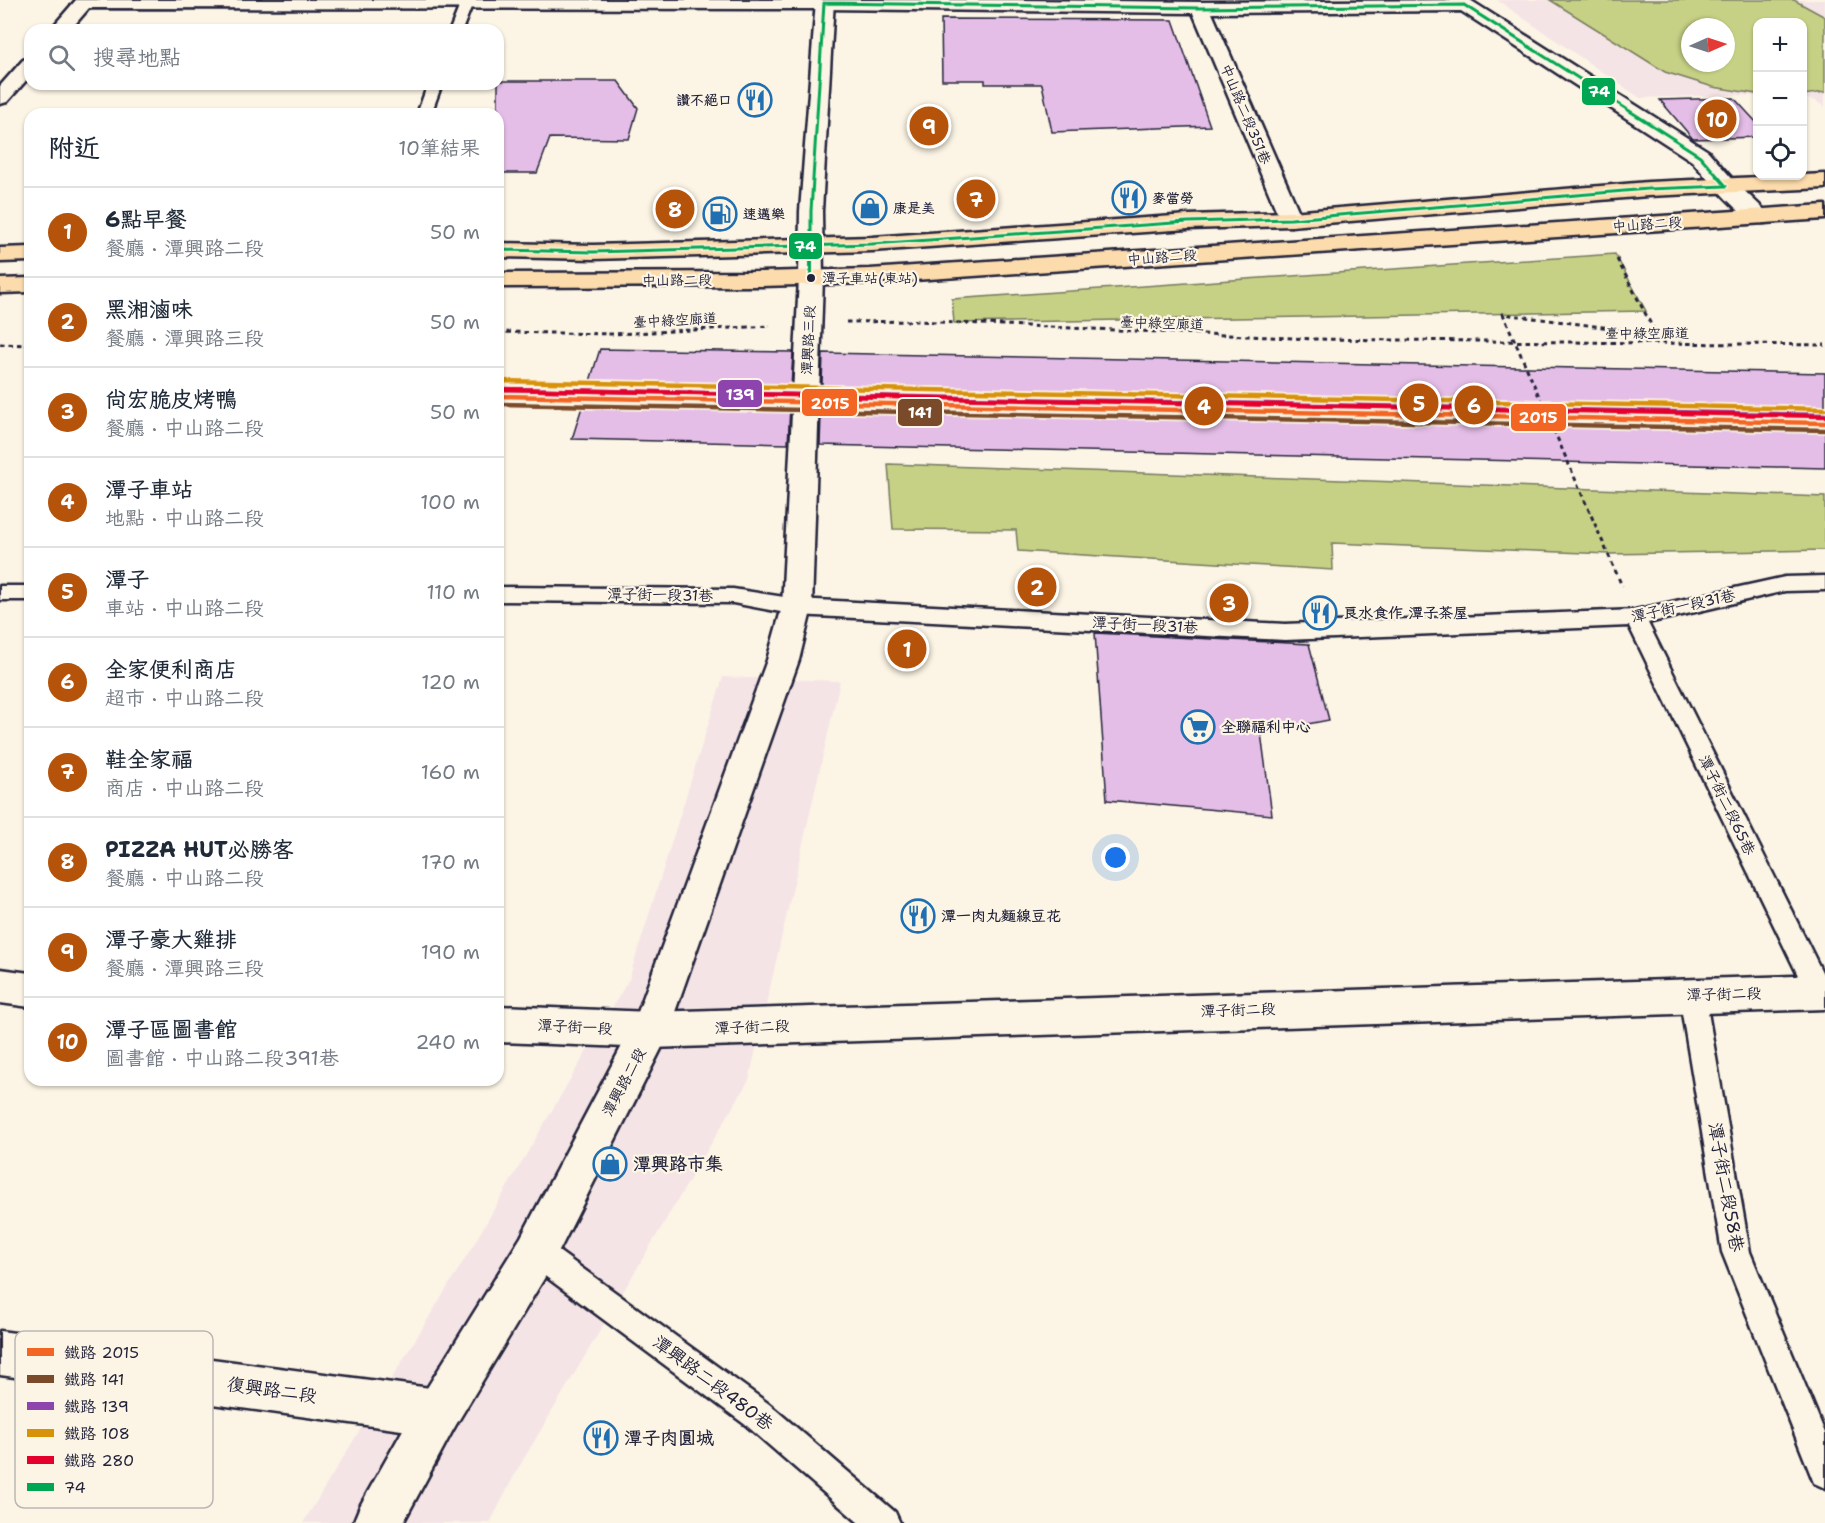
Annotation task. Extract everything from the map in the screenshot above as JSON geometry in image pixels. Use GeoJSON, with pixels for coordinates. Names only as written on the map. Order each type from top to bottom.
{"type":"FeatureCollection","features":[{"type":"Feature","properties":{"kind":"main road","name":"中山路二段"},"geometry":{"type":"LineString","coordinates":[[504,250],[593,252],[872,244],[1188,222],[1291,219],[1648,189],[1825,181]]}},
{"type":"Feature","properties":{"kind":"main road","name":"中山路二段"},"geometry":{"type":"LineString","coordinates":[[504,280],[811,278],[1825,212]]}},
{"type":"Feature","properties":{"kind":"main road"},"geometry":{"type":"LineString","coordinates":[[0,255],[24,254]]}},
{"type":"Feature","properties":{"kind":"main road"},"geometry":{"type":"LineString","coordinates":[[0,286],[24,285]]}},
{"type":"Feature","properties":{"kind":"street"},"geometry":{"type":"LineString","coordinates":[[65,24],[85,1],[824,1],[1200,8],[1461,2],[1700,156],[1726,186],[1761,217]]}},
{"type":"Feature","properties":{"kind":"street","name":"潭興路三段"},"geometry":{"type":"LineString","coordinates":[[797,607],[811,278],[811,211],[824,1]]}},
{"type":"Feature","properties":{"kind":"street","name":"中山路二段351巷"},"geometry":{"type":"LineString","coordinates":[[1200,8],[1291,219]]}},
{"type":"Feature","properties":{"kind":"street"},"geometry":{"type":"LineString","coordinates":[[0,98],[24,71]]}},
{"type":"Feature","properties":{"kind":"street","name":"潭興路二段"},"geometry":{"type":"LineString","coordinates":[[377,1523],[438,1412],[536,1252],[651,1030],[783,660],[797,607]]}},
{"type":"Feature","properties":{"kind":"street"},"geometry":{"type":"LineString","coordinates":[[0,986],[24,989]]}},
{"type":"Feature","properties":{"kind":"street","name":"潭子街二段"},"geometry":{"type":"LineString","coordinates":[[651,1030],[1822,992]]}},
{"type":"Feature","properties":{"kind":"street","name":"潭子街一段"},"geometry":{"type":"LineString","coordinates":[[504,1023],[651,1030]]}},
{"type":"Feature","properties":{"kind":"street","name":"復興路二段"},"geometry":{"type":"LineString","coordinates":[[0,1353],[15,1355]]}},
{"type":"Feature","properties":{"kind":"street","name":"復興路二段"},"geometry":{"type":"LineString","coordinates":[[213,1382],[438,1412]]}},
{"type":"Feature","properties":{"kind":"lane"},"geometry":{"type":"LineString","coordinates":[[458,24],[467,2]]}},
{"type":"Feature","properties":{"kind":"lane"},"geometry":{"type":"LineString","coordinates":[[426,108],[433,90]]}},
{"type":"Feature","properties":{"kind":"lane","name":"潭子街一段31巷"},"geometry":{"type":"LineString","coordinates":[[504,594],[733,596],[797,607],[1285,632],[1635,618],[1785,584],[1825,583]]}},
{"type":"Feature","properties":{"kind":"lane"},"geometry":{"type":"LineString","coordinates":[[0,593],[24,593]]}},
{"type":"Feature","properties":{"kind":"lane","name":"潭子街二段65巷"},"geometry":{"type":"LineString","coordinates":[[1635,618],[1822,992]]}},
{"type":"Feature","properties":{"kind":"lane","name":"潭子街二段58巷"},"geometry":{"type":"LineString","coordinates":[[1692,995],[1736,1252],[1825,1472]]}},
{"type":"Feature","properties":{"kind":"lane","name":"潭興路二段480巷"},"geometry":{"type":"LineString","coordinates":[[536,1252],[758,1415],[884,1523]]}},
{"type":"Feature","properties":{"kind":"path"},"geometry":{"type":"LineString","coordinates":[[1614,254],[1656,334],[1503,314],[1610,554],[1635,618]]}},
{"type":"Feature","properties":{"kind":"path","name":"臺中綠空廊道"},"geometry":{"type":"LineString","coordinates":[[504,332],[614,334],[916,321],[1314,339],[1825,345]]}},
{"type":"Feature","properties":{"kind":"path"},"geometry":{"type":"LineString","coordinates":[[0,344],[24,345]]}},
{"type":"Feature","properties":{"kind":"shaded area"},"geometry":{"type":"Polygon","coordinates":[[[1497,0],[1825,0],[1825,107],[1814,100],[1807,99],[1807,18],[1753,18],[1753,96],[1640,98],[1497,0]]]}},
{"type":"Feature","properties":{"kind":"shaded area","name":"潭興路市集"},"geometry":{"type":"Polygon","coordinates":[[[723,677],[840,681],[749,1080],[516,1472],[490,1523],[303,1523],[472,1247],[629,979],[723,677]]]}},
{"type":"Feature","properties":{"kind":"green space"},"geometry":{"type":"Polygon","coordinates":[[[1550,0],[1794,0],[1825,17],[1825,92],[1807,94],[1807,18],[1753,18],[1753,93],[1713,87],[1665,72],[1550,0]]]}},
{"type":"Feature","properties":{"kind":"green space"},"geometry":{"type":"Polygon","coordinates":[[[1615,254],[1646,311],[954,323],[952,299],[1615,254]]]}},
{"type":"Feature","properties":{"kind":"green space"},"geometry":{"type":"Polygon","coordinates":[[[888,464],[1825,497],[1825,550],[1609,554],[1332,543],[1333,570],[1018,551],[1016,530],[893,529],[888,464]]]}},
{"type":"Feature","properties":{"kind":"building"},"geometry":{"type":"Polygon","coordinates":[[[941,19],[1173,20],[1210,126],[1052,132],[1042,84],[985,84],[985,80],[942,80],[941,19]]]}},
{"type":"Feature","properties":{"kind":"building"},"geometry":{"type":"Polygon","coordinates":[[[504,81],[618,81],[638,108],[629,139],[550,138],[537,173],[504,173],[504,108],[498,108],[498,90],[504,90],[504,81]]]}},
{"type":"Feature","properties":{"kind":"building"},"geometry":{"type":"Polygon","coordinates":[[[1734,98],[1753,119],[1753,137],[1693,139],[1660,100],[1734,98]]]}},
{"type":"Feature","properties":{"kind":"building"},"geometry":{"type":"Polygon","coordinates":[[[600,349],[793,352],[788,444],[572,439],[600,349]]]}},
{"type":"Feature","properties":{"kind":"building"},"geometry":{"type":"Polygon","coordinates":[[[823,353],[1825,373],[1825,468],[820,445],[823,353]]]}},
{"type":"Feature","properties":{"kind":"building","name":"全聯福利中心"},"geometry":{"type":"Polygon","coordinates":[[[1095,633],[1309,644],[1329,720],[1261,733],[1272,815],[1107,800],[1095,633]]]}},
{"type":"Feature","properties":{"kind":"rail line","name":"108"},"geometry":{"type":"LineString","coordinates":[[504,381],[1825,409]]}},
{"type":"Feature","properties":{"kind":"rail line","name":"139"},"geometry":{"type":"LineString","coordinates":[[504,389],[1825,415]]}},
{"type":"Feature","properties":{"kind":"rail line","name":"280"},"geometry":{"type":"LineString","coordinates":[[504,389],[1825,416]]}},
{"type":"Feature","properties":{"kind":"rail line","name":"2015"},"geometry":{"type":"LineString","coordinates":[[504,396],[1825,423]]}},
{"type":"Feature","properties":{"kind":"rail line","name":"141"},"geometry":{"type":"LineString","coordinates":[[504,404],[1825,430]]}},
{"type":"Feature","properties":{"kind":"transit line","name":"74"},"geometry":{"type":"LineString","coordinates":[[824,3],[1200,8],[1464,5]]}},
{"type":"Feature","properties":{"kind":"transit line","name":"74"},"geometry":{"type":"LineString","coordinates":[[811,278],[811,211],[824,3]]}},
{"type":"Feature","properties":{"kind":"transit line","name":"74"},"geometry":{"type":"LineString","coordinates":[[1464,5],[1700,156],[1726,186]]}},
{"type":"Feature","properties":{"kind":"transit line","name":"74"},"geometry":{"type":"LineString","coordinates":[[504,250],[593,252],[872,244],[1188,222],[1291,219],[1648,189],[1726,186]]}},
{"type":"Feature","properties":{"kind":"place","name":"讚不絕口"},"geometry":{"type":"Point","coordinates":[755,100]}},
{"type":"Feature","properties":{"kind":"place","name":"潭子區圖書館"},"geometry":{"type":"Point","coordinates":[1717,119]}},
{"type":"Feature","properties":{"kind":"place","name":"潭子豪大雞排"},"geometry":{"type":"Point","coordinates":[929,126]}},
{"type":"Feature","properties":{"kind":"place","name":"麥當勞"},"geometry":{"type":"Point","coordinates":[1129,198]}},
{"type":"Feature","properties":{"kind":"place","name":"鞋全家福"},"geometry":{"type":"Point","coordinates":[976,199]}},
{"type":"Feature","properties":{"kind":"place","name":"康是美"},"geometry":{"type":"Point","coordinates":[870,208]}},
{"type":"Feature","properties":{"kind":"place","name":"PIZZA HUT必勝客"},"geometry":{"type":"Point","coordinates":[675,209]}},
{"type":"Feature","properties":{"kind":"place","name":"速邁樂"},"geometry":{"type":"Point","coordinates":[720,214]}},
{"type":"Feature","properties":{"kind":"place","name":"潭子車站(東站)"},"geometry":{"type":"Point","coordinates":[811,278]}},
{"type":"Feature","properties":{"kind":"place","name":"潭子"},"geometry":{"type":"Point","coordinates":[1419,403]}},
{"type":"Feature","properties":{"kind":"place","name":"全家便利商店"},"geometry":{"type":"Point","coordinates":[1474,405]}},
{"type":"Feature","properties":{"kind":"place","name":"潭子車站"},"geometry":{"type":"Point","coordinates":[1204,406]}},
{"type":"Feature","properties":{"kind":"place","name":"黑湘滷味"},"geometry":{"type":"Point","coordinates":[1037,587]}},
{"type":"Feature","properties":{"kind":"place","name":"尚宏脆皮烤鴨"},"geometry":{"type":"Point","coordinates":[1229,603]}},
{"type":"Feature","properties":{"kind":"place","name":"良水食作 潭子茶屋"},"geometry":{"type":"Point","coordinates":[1320,613]}},
{"type":"Feature","properties":{"kind":"place","name":"6點早餐"},"geometry":{"type":"Point","coordinates":[907,649]}},
{"type":"Feature","properties":{"kind":"place","name":"全聯福利中心"},"geometry":{"type":"Point","coordinates":[1198,727]}},
{"type":"Feature","properties":{"kind":"place","name":"潭一肉丸麵線豆花"},"geometry":{"type":"Point","coordinates":[918,916]}},
{"type":"Feature","properties":{"kind":"place","name":"潭興路市集"},"geometry":{"type":"Point","coordinates":[610,1164]}},
{"type":"Feature","properties":{"kind":"place","name":"潭子肉圓城"},"geometry":{"type":"Point","coordinates":[601,1438]}}]}
